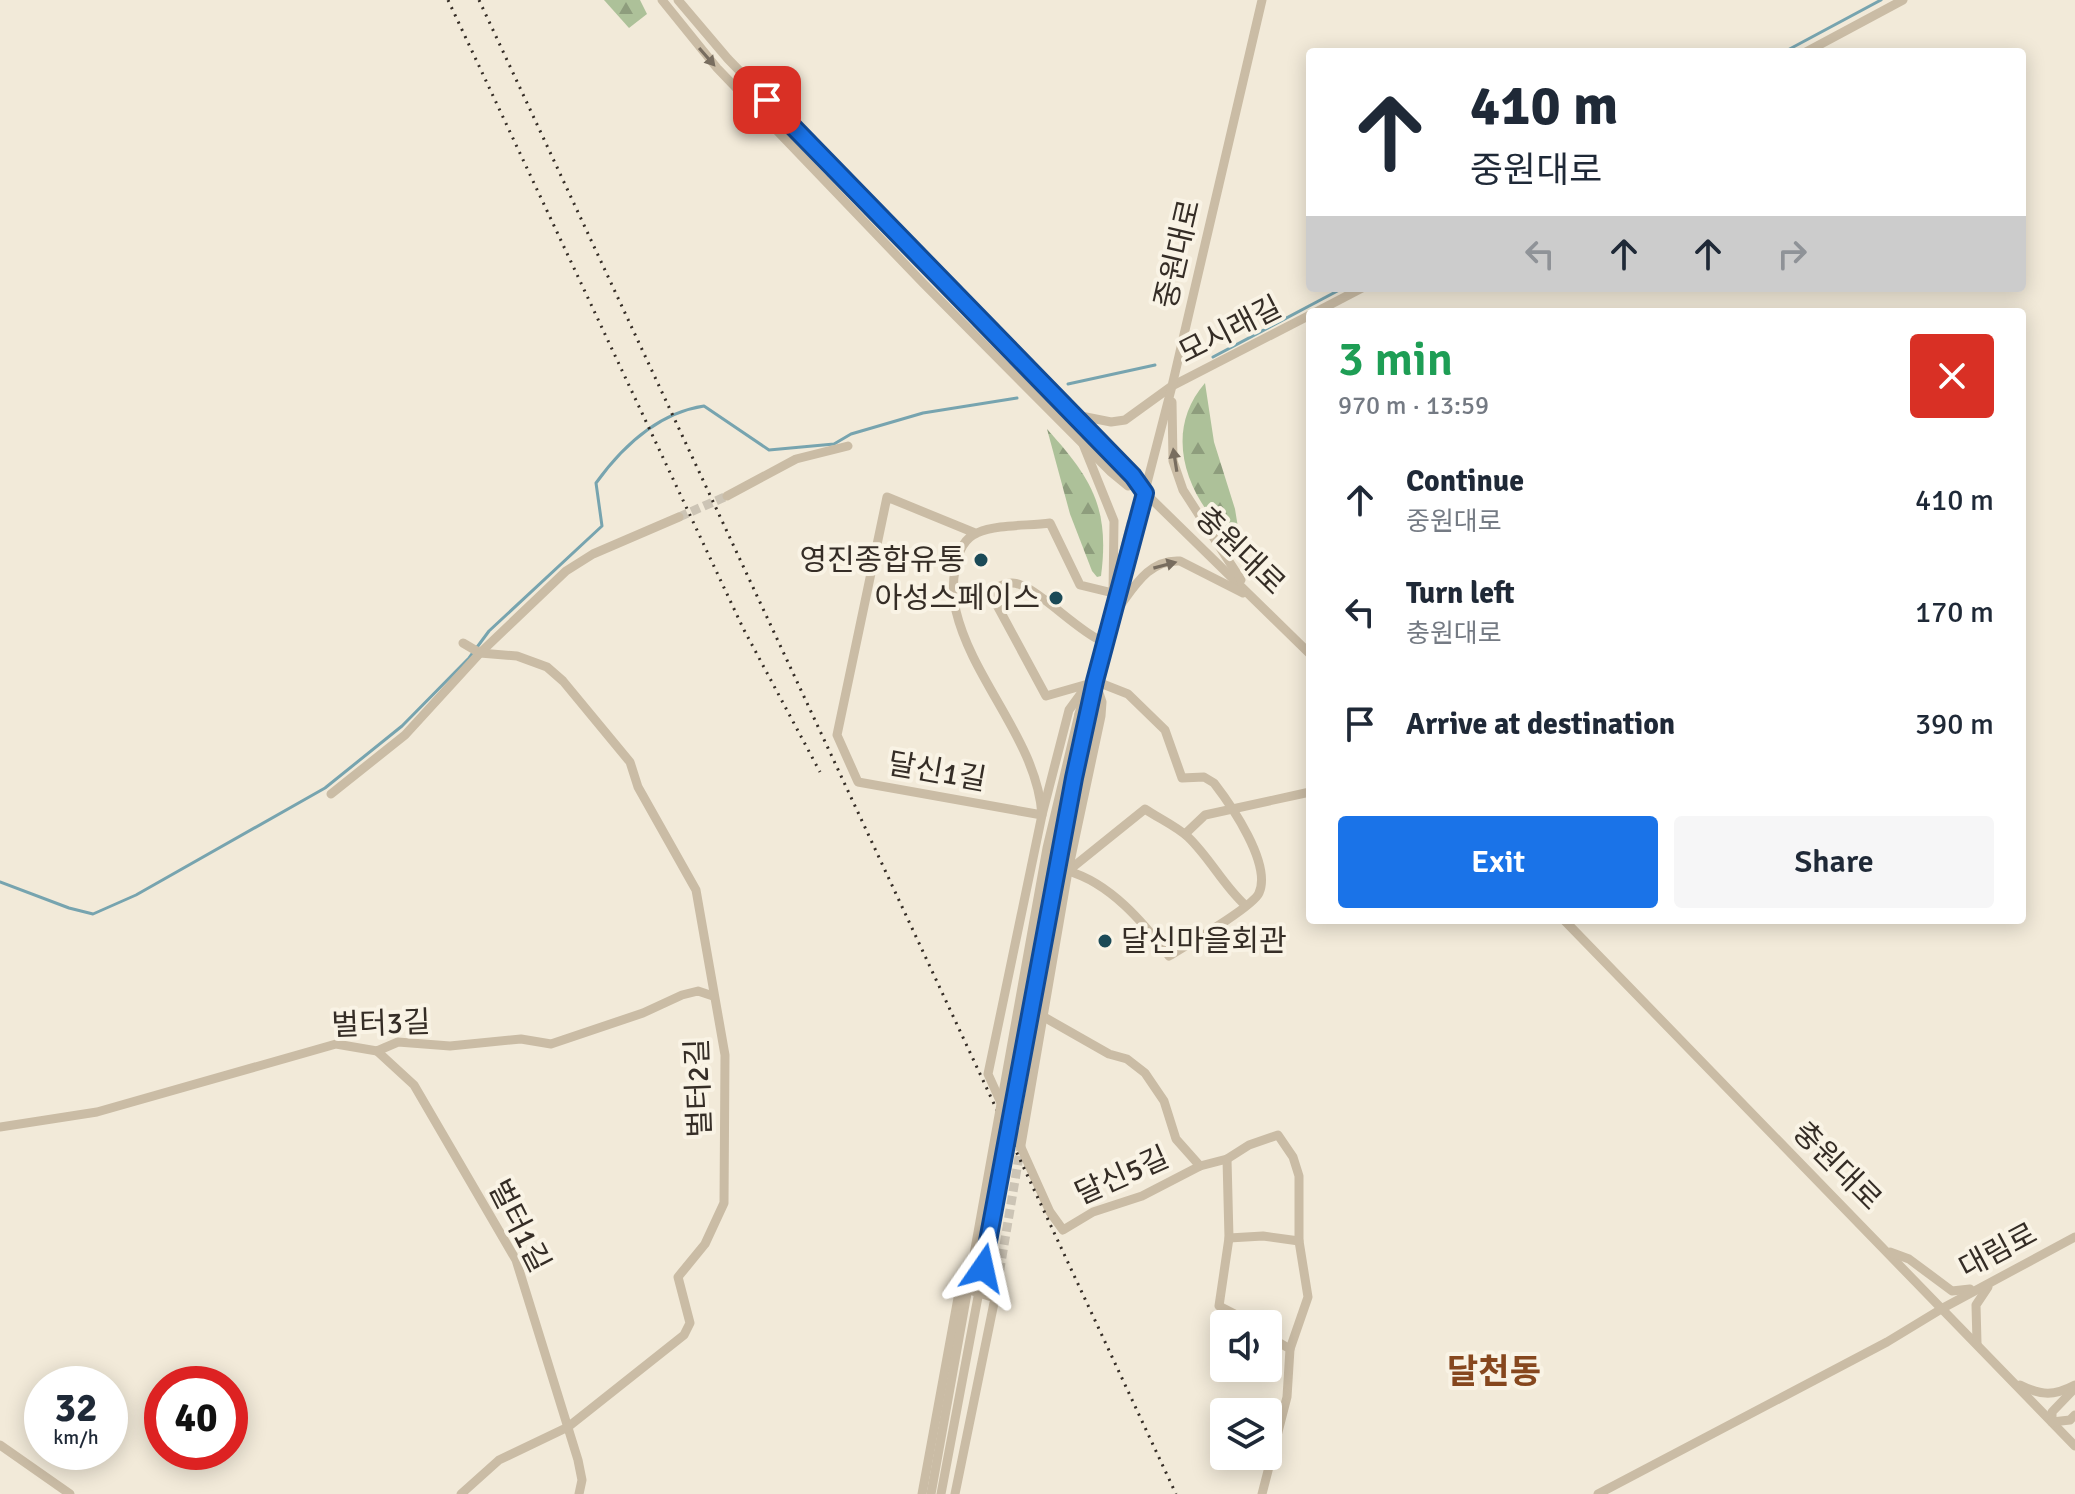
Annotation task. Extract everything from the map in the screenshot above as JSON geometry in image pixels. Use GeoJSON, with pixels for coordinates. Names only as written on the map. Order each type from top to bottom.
{"type":"FeatureCollection","features":[{"type":"Feature","properties":{"kind":"street","name":"충원대로"},"geometry":{"type":"LineString","coordinates":[[662,0],[717,68],[1083,444],[1128,486],[1135,483]]}},
{"type":"Feature","properties":{"kind":"street","name":"충원대로"},"geometry":{"type":"LineString","coordinates":[[678,0],[747,79],[1133,476],[1135,483],[1306,650]]}},
{"type":"Feature","properties":{"kind":"street","name":"중원대로"},"geometry":{"type":"LineString","coordinates":[[1091,683],[1137,527],[1262,0]]}},
{"type":"Feature","properties":{"kind":"street"},"geometry":{"type":"LineString","coordinates":[[1813,48],[1903,0]]}},
{"type":"Feature","properties":{"kind":"street","name":"모시래길"},"geometry":{"type":"LineString","coordinates":[[1324,308],[1354,292]]}},
{"type":"Feature","properties":{"kind":"street","name":"모시래길"},"geometry":{"type":"LineString","coordinates":[[1073,414],[1111,422],[1125,420],[1172,386],[1306,317]]}},
{"type":"Feature","properties":{"kind":"street"},"geometry":{"type":"LineString","coordinates":[[1172,386],[1173,461],[1183,490],[1255,599]]}},
{"type":"Feature","properties":{"kind":"street"},"geometry":{"type":"LineString","coordinates":[[1083,444],[1114,521],[1113,593]]}},
{"type":"Feature","properties":{"kind":"street"},"geometry":{"type":"LineString","coordinates":[[727,496],[796,459],[848,446]]}},
{"type":"Feature","properties":{"kind":"street","name":"달신1길"},"geometry":{"type":"LineString","coordinates":[[975,533],[962,547],[953,581],[956,612],[973,654],[1014,732],[1041,798],[1042,815],[858,782],[837,735],[887,497],[975,533],[1050,523],[1080,585],[1113,593]]}},
{"type":"Feature","properties":{"kind":"street"},"geometry":{"type":"LineString","coordinates":[[331,794],[405,735],[480,653],[566,571],[593,554],[679,517]]}},
{"type":"Feature","properties":{"kind":"street","name":"중원대로"},"geometry":{"type":"LineString","coordinates":[[1083,715],[1131,523],[1137,518]]}},
{"type":"Feature","properties":{"kind":"street"},"geometry":{"type":"LineString","coordinates":[[1111,617],[1146,573],[1170,560],[1180,561],[1255,599]]}},
{"type":"Feature","properties":{"kind":"street"},"geometry":{"type":"LineString","coordinates":[[1068,871],[1091,878],[1148,929],[1169,956],[1258,897],[1261,889],[1254,846],[1214,783],[1204,777],[1182,778],[1165,730],[1128,694],[1091,683],[1046,696],[992,596],[993,589],[1013,582],[1030,588],[1082,632],[1100,640]]}},
{"type":"Feature","properties":{"kind":"street"},"geometry":{"type":"LineString","coordinates":[[463,643],[480,653]]}},
{"type":"Feature","properties":{"kind":"street","name":"벌터2길"},"geometry":{"type":"LineString","coordinates":[[461,1494],[499,1460],[568,1427],[684,1335],[690,1323],[678,1277],[705,1244],[724,1203],[725,1055],[696,890],[638,787],[630,762],[563,681],[547,667],[517,656],[490,651],[480,653]]}},
{"type":"Feature","properties":{"kind":"street"},"geometry":{"type":"LineString","coordinates":[[1021,1145],[988,1074],[1042,815],[1069,710],[1091,683]]}},
{"type":"Feature","properties":{"kind":"street"},"geometry":{"type":"LineString","coordinates":[[1021,1145],[1068,871],[1101,716],[1102,702],[1091,683]]}},
{"type":"Feature","properties":{"kind":"street"},"geometry":{"type":"LineString","coordinates":[[931,1494],[1058,793],[1083,715]]}},
{"type":"Feature","properties":{"kind":"street"},"geometry":{"type":"LineString","coordinates":[[941,1494],[1083,715]]}},
{"type":"Feature","properties":{"kind":"street"},"geometry":{"type":"LineString","coordinates":[[1185,834],[1205,815],[1306,793]]}},
{"type":"Feature","properties":{"kind":"street"},"geometry":{"type":"LineString","coordinates":[[1068,871],[1145,809],[1185,834],[1225,879],[1228,890],[1245,905]]}},
{"type":"Feature","properties":{"kind":"street","name":"충원대로"},"geometry":{"type":"LineString","coordinates":[[1568,924],[2075,1446]]}},
{"type":"Feature","properties":{"kind":"street","name":"벌터3길"},"geometry":{"type":"LineString","coordinates":[[0,1127],[97,1112],[336,1044],[377,1051],[398,1042],[450,1046],[521,1039],[551,1044],[643,1013],[682,995],[698,991],[713,996]]}},
{"type":"Feature","properties":{"kind":"street","name":"달신5길"},"geometry":{"type":"LineString","coordinates":[[1044,1017],[1109,1054],[1127,1059],[1145,1073],[1164,1101],[1176,1139],[1200,1166]]}},
{"type":"Feature","properties":{"kind":"street","name":"벌터1길"},"geometry":{"type":"LineString","coordinates":[[377,1051],[414,1085],[516,1260],[568,1427],[582,1480],[579,1494]]}},
{"type":"Feature","properties":{"kind":"street","name":"달신5길"},"geometry":{"type":"LineString","coordinates":[[1021,1145],[1050,1212],[1063,1230],[1093,1212],[1142,1196],[1200,1166],[1227,1159],[1249,1145],[1278,1135],[1293,1157],[1299,1176],[1299,1241],[1308,1297],[1290,1349],[1287,1397],[1262,1494]]}},
{"type":"Feature","properties":{"kind":"street"},"geometry":{"type":"LineString","coordinates":[[1227,1159],[1229,1238],[1219,1306],[1227,1310]]}},
{"type":"Feature","properties":{"kind":"street"},"geometry":{"type":"LineString","coordinates":[[1229,1238],[1263,1236],[1299,1241]]}},
{"type":"Feature","properties":{"kind":"street","name":"대림로"},"geometry":{"type":"LineString","coordinates":[[1598,1494],[1887,1342],[2075,1237]]}},
{"type":"Feature","properties":{"kind":"street"},"geometry":{"type":"LineString","coordinates":[[1888,1252],[1909,1259],[1952,1291],[1959,1292],[1992,1282]]}},
{"type":"Feature","properties":{"kind":"street"},"geometry":{"type":"LineString","coordinates":[[1977,1343],[1976,1305],[1992,1282]]}},
{"type":"Feature","properties":{"kind":"street"},"geometry":{"type":"LineString","coordinates":[[922,1494],[960,1287],[995,1298],[955,1494]]}},
{"type":"Feature","properties":{"kind":"street"},"geometry":{"type":"LineString","coordinates":[[1282,1344],[1290,1349]]}},
{"type":"Feature","properties":{"kind":"street"},"geometry":{"type":"LineString","coordinates":[[2014,1381],[2045,1395],[2057,1394],[2075,1386]]}},
{"type":"Feature","properties":{"kind":"street"},"geometry":{"type":"LineString","coordinates":[[2075,1386],[2052,1412],[2052,1422],[2070,1420],[2075,1415]]}},
{"type":"Feature","properties":{"kind":"street"},"geometry":{"type":"LineString","coordinates":[[0,1443],[70,1494]]}},
{"type":"Feature","properties":{"kind":"green space"},"geometry":{"type":"Polygon","coordinates":[[[604,0],[640,0],[647,14],[629,28],[604,0]]]}},
{"type":"Feature","properties":{"kind":"green space"},"geometry":{"type":"Polygon","coordinates":[[[1205,383],[1214,442],[1235,509],[1241,546],[1208,513],[1187,471],[1183,449],[1184,426],[1191,404],[1205,383]]]}},
{"type":"Feature","properties":{"kind":"green space"},"geometry":{"type":"Polygon","coordinates":[[[1047,429],[1075,463],[1094,495],[1103,531],[1101,576],[1097,577],[1092,571],[1070,514],[1047,429]]]}},
{"type":"Feature","properties":{"kind":"waterway"},"geometry":{"type":"LineString","coordinates":[[1791,48],[1881,0]]}},
{"type":"Feature","properties":{"kind":"waterway"},"geometry":{"type":"LineString","coordinates":[[1213,357],[1335,292]]}},
{"type":"Feature","properties":{"kind":"waterway"},"geometry":{"type":"LineString","coordinates":[[1068,384],[1155,365]]}},
{"type":"Feature","properties":{"kind":"waterway"},"geometry":{"type":"LineString","coordinates":[[0,882],[93,914],[136,895],[325,788],[402,726],[469,658],[489,631],[602,526],[596,483],[629,445],[671,416],[704,406],[769,450],[834,444],[851,434],[923,413],[1017,398]]}},
{"type":"Feature","properties":{"kind":"tunnel"},"geometry":{"type":"LineString","coordinates":[[679,517],[727,496]]}},
{"type":"Feature","properties":{"kind":"tunnel"},"geometry":{"type":"LineString","coordinates":[[995,1298],[1021,1145]]}},
{"type":"Feature","properties":{"kind":"railway"},"geometry":{"type":"LineString","coordinates":[[448,0],[743,628],[820,772]]}},
{"type":"Feature","properties":{"kind":"railway"},"geometry":{"type":"LineString","coordinates":[[479,0],[1176,1494]]}},
{"type":"Feature","properties":{"kind":"place","name":"영진종합유통"},"geometry":{"type":"Point","coordinates":[981,560]}},
{"type":"Feature","properties":{"kind":"place","name":"아성스페이스"},"geometry":{"type":"Point","coordinates":[1056,598]}},
{"type":"Feature","properties":{"kind":"place","name":"달신마을회관"},"geometry":{"type":"Point","coordinates":[1105,941]}},
{"type":"Feature","properties":{"kind":"district","name":"달천동"},"geometry":{"type":"Point","coordinates":[1494,1372]}},
{"type":"Feature","properties":{"kind":"route"},"geometry":{"type":"LineString","coordinates":[[767,100],[1133,476],[1135,483],[1145,493],[1095,681],[1074,778],[983,1268]]}}]}
